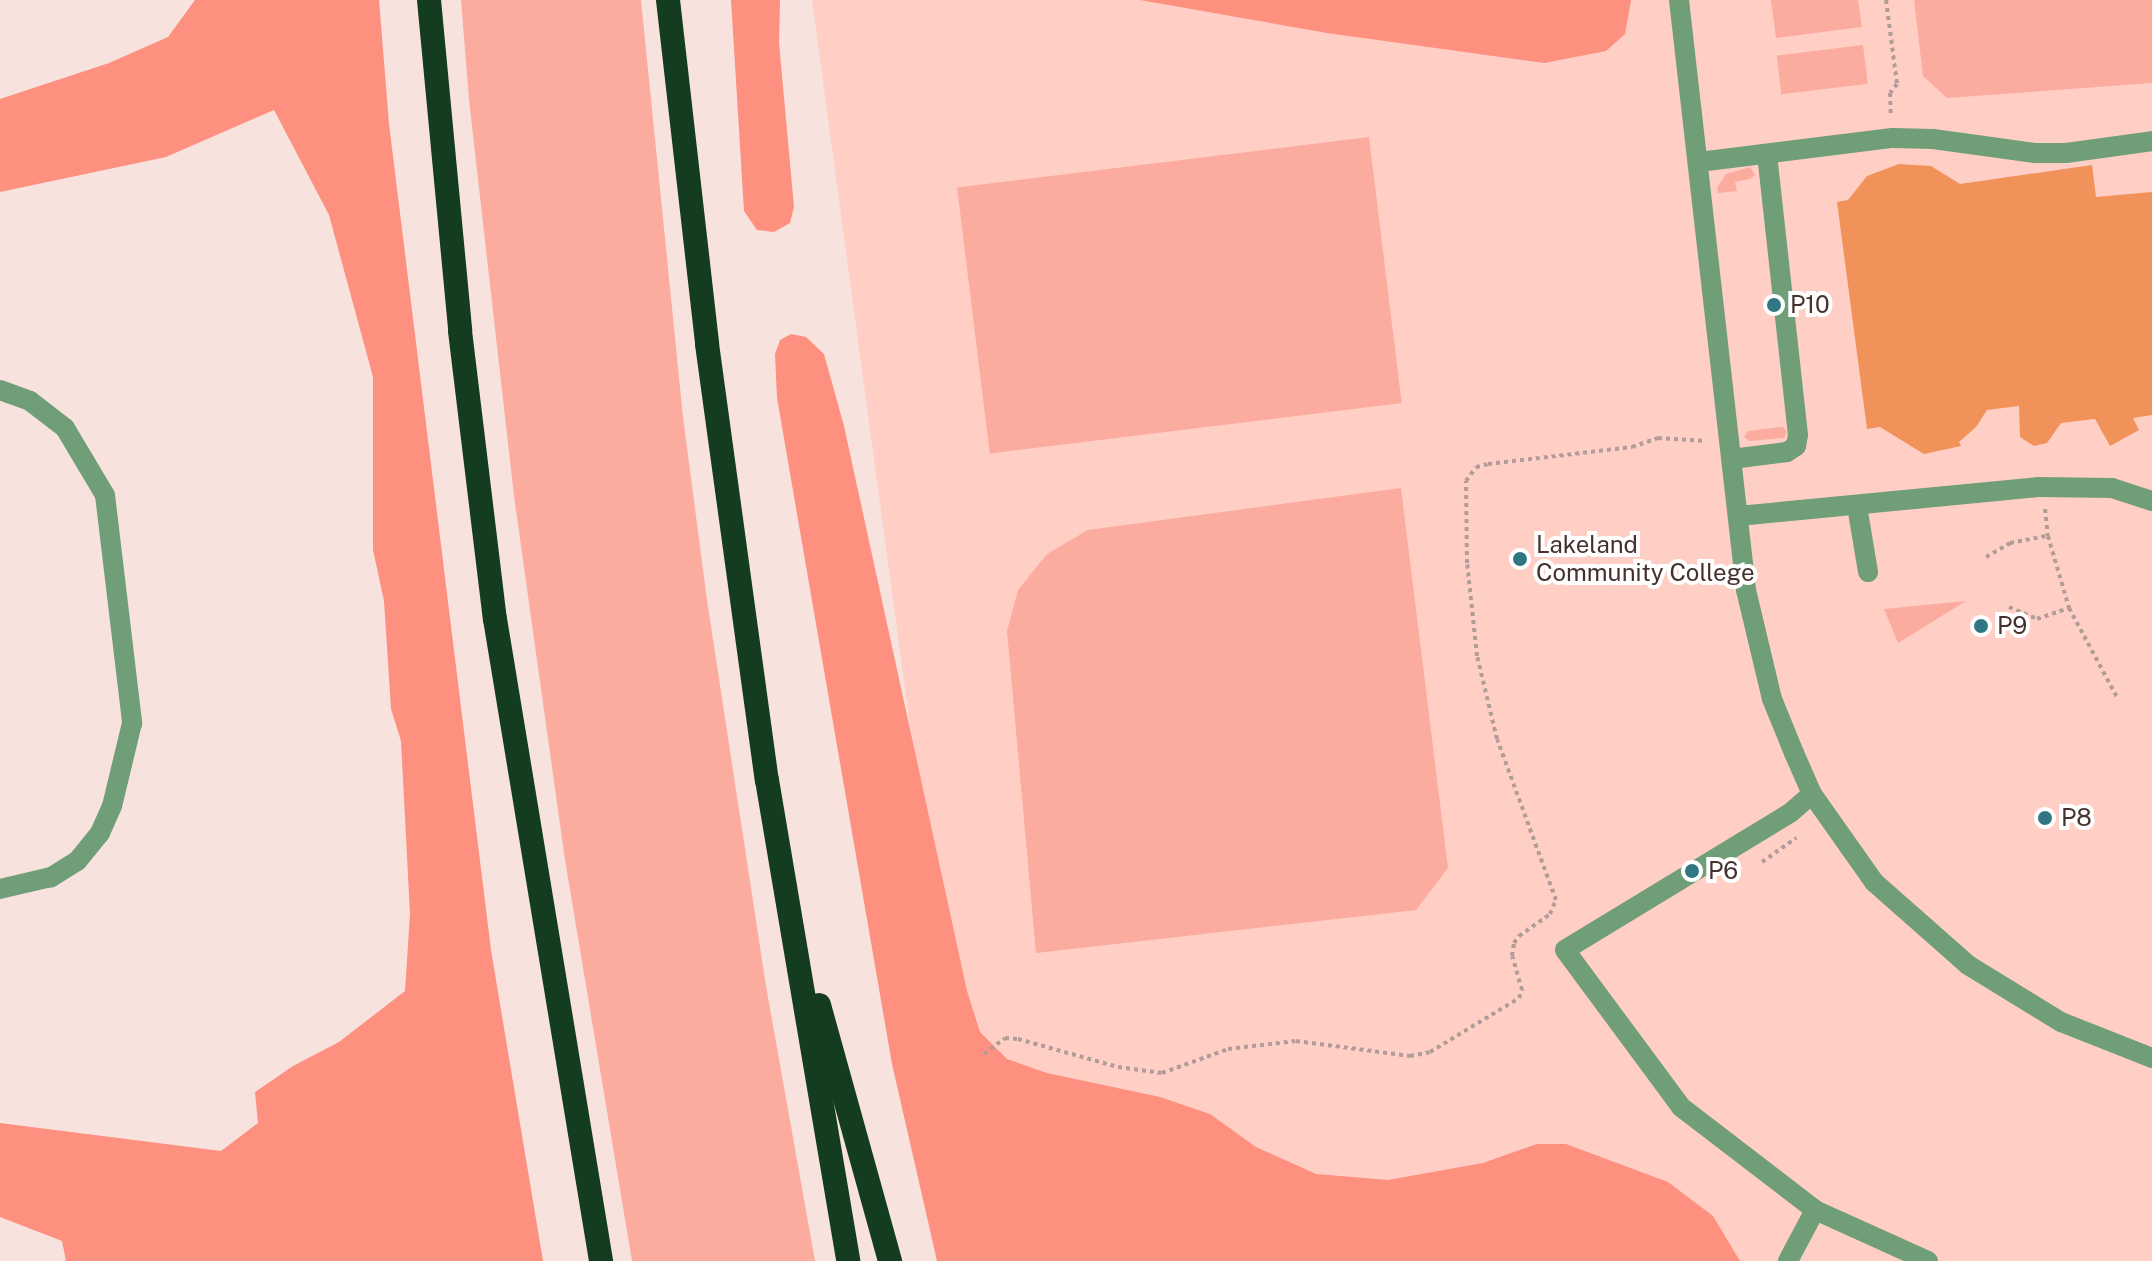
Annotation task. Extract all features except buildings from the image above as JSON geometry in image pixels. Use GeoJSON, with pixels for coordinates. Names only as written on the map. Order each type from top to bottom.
{"type":"FeatureCollection","features":[{"type":"Feature","properties":{"kind":"highway"},"geometry":{"type":"LineString","coordinates":[[429,0],[460,331],[495,619],[601,1261]]}},
{"type":"Feature","properties":{"kind":"highway"},"geometry":{"type":"LineString","coordinates":[[668,0],[707,344],[767,780],[848,1261]]}},
{"type":"Feature","properties":{"kind":"highway"},"geometry":{"type":"LineString","coordinates":[[786,885],[890,1261]]}},
{"type":"Feature","properties":{"kind":"street"},"geometry":{"type":"LineString","coordinates":[[1679,0],[1738,516],[1757,647],[1772,699],[1812,794],[1874,882],[1968,965],[2061,1022],[2152,1058]]}},
{"type":"Feature","properties":{"kind":"street"},"geometry":{"type":"LineString","coordinates":[[1699,162],[1768,164],[1893,138],[1933,139],[2035,153],[2066,153],[2152,141]]}},
{"type":"Feature","properties":{"kind":"street"},"geometry":{"type":"LineString","coordinates":[[1732,459],[1787,452],[1796,446],[1798,435],[1768,164]]}},
{"type":"Feature","properties":{"kind":"street"},"geometry":{"type":"LineString","coordinates":[[0,390],[30,401],[65,428],[105,495],[132,723],[112,806],[100,833],[77,861],[51,877],[0,889]]}},
{"type":"Feature","properties":{"kind":"street"},"geometry":{"type":"LineString","coordinates":[[1738,516],[2043,487],[2112,488],[2152,501]]}},
{"type":"Feature","properties":{"kind":"street"},"geometry":{"type":"LineString","coordinates":[[1857,506],[1868,572]]}},
{"type":"Feature","properties":{"kind":"street"},"geometry":{"type":"LineString","coordinates":[[1812,794],[1790,813],[1565,950],[1681,1107],[1815,1210],[1928,1261]]}},
{"type":"Feature","properties":{"kind":"street"},"geometry":{"type":"LineString","coordinates":[[1788,1261],[1815,1210]]}},
{"type":"Feature","properties":{"kind":"path"},"geometry":{"type":"LineString","coordinates":[[1886,0],[1897,84],[1890,93],[1893,138]]}},
{"type":"Feature","properties":{"kind":"path"},"geometry":{"type":"LineString","coordinates":[[984,1054],[1005,1038],[1018,1039],[1118,1067],[1162,1073],[1228,1049],[1296,1041],[1410,1056],[1430,1052],[1519,998],[1522,990],[1512,956],[1514,943],[1550,914],[1556,900],[1497,739],[1477,656],[1467,563],[1466,481],[1476,467],[1488,464],[1632,447],[1658,438],[1685,442],[1712,440]]}},
{"type":"Feature","properties":{"kind":"path"},"geometry":{"type":"LineString","coordinates":[[2044,500],[2048,536],[2069,608],[2118,699]]}},
{"type":"Feature","properties":{"kind":"path"},"geometry":{"type":"LineString","coordinates":[[1986,557],[2010,543],[2048,536]]}},
{"type":"Feature","properties":{"kind":"path"},"geometry":{"type":"LineString","coordinates":[[2009,607],[2037,619],[2069,608]]}},
{"type":"Feature","properties":{"kind":"path"},"geometry":{"type":"LineString","coordinates":[[1762,862],[1807,830]]}},
{"type":"Feature","properties":{"kind":"shaded area"},"geometry":{"type":"Polygon","coordinates":[[[195,0],[379,0],[389,124],[491,950],[543,1261],[66,1261],[62,1241],[0,1217],[0,1123],[221,1151],[258,1123],[255,1092],[293,1066],[339,1042],[405,991],[410,914],[401,741],[391,709],[384,601],[373,550],[373,377],[329,215],[274,110],[166,157],[0,192],[0,99],[109,63],[168,37],[195,0]]]}},
{"type":"Feature","properties":{"kind":"shaded area"},"geometry":{"type":"Polygon","coordinates":[[[461,0],[641,0],[683,417],[707,600],[766,986],[815,1261],[632,1261],[565,860],[514,496],[469,100],[461,0]]]}},
{"type":"Feature","properties":{"kind":"shaded area"},"geometry":{"type":"Polygon","coordinates":[[[731,0],[780,0],[779,43],[794,207],[790,223],[774,232],[757,230],[744,211],[731,0]]]}},
{"type":"Feature","properties":{"kind":"shaded area","name":"Lakeland Community College"},"geometry":{"type":"Polygon","coordinates":[[[812,0],[2152,0],[2152,1261],[1110,1261],[963,1118],[812,0]]]}},
{"type":"Feature","properties":{"kind":"shaded area"},"geometry":{"type":"Polygon","coordinates":[[[1140,0],[1631,0],[1625,34],[1606,51],[1544,63],[1327,33],[1140,0]]]}},
{"type":"Feature","properties":{"kind":"shaded area"},"geometry":{"type":"Polygon","coordinates":[[[1771,0],[1858,0],[1862,27],[1776,38],[1771,0]]]}},
{"type":"Feature","properties":{"kind":"shaded area"},"geometry":{"type":"Polygon","coordinates":[[[1914,0],[2152,0],[2152,83],[1947,98],[1923,76],[1914,0]]]}},
{"type":"Feature","properties":{"kind":"shaded area"},"geometry":{"type":"Polygon","coordinates":[[[1863,45],[1868,84],[1781,94],[1777,56],[1863,45]]]}},
{"type":"Feature","properties":{"kind":"shaded area"},"geometry":{"type":"Polygon","coordinates":[[[1369,137],[1402,403],[990,454],[957,188],[1369,137]]]}},
{"type":"Feature","properties":{"kind":"shaded area"},"geometry":{"type":"Polygon","coordinates":[[[1750,167],[1755,175],[1735,182],[1737,191],[1718,193],[1717,188],[1726,174],[1750,167]]]}},
{"type":"Feature","properties":{"kind":"shaded area"},"geometry":{"type":"Polygon","coordinates":[[[791,334],[806,337],[824,354],[844,426],[967,991],[980,1032],[1007,1059],[1047,1073],[1160,1097],[1210,1114],[1256,1147],[1316,1174],[1388,1180],[1483,1163],[1537,1144],[1566,1144],[1668,1182],[1713,1216],[1740,1261],[937,1261],[892,1064],[777,398],[775,354],[780,340],[791,334]]]}},
{"type":"Feature","properties":{"kind":"shaded area"},"geometry":{"type":"Polygon","coordinates":[[[1783,427],[1787,432],[1784,438],[1749,441],[1744,437],[1748,431],[1783,427]]]}},
{"type":"Feature","properties":{"kind":"shaded area"},"geometry":{"type":"Polygon","coordinates":[[[1401,488],[1448,868],[1416,910],[1036,953],[1007,631],[1018,590],[1047,554],[1088,530],[1401,488]]]}},
{"type":"Feature","properties":{"kind":"shaded area"},"geometry":{"type":"Polygon","coordinates":[[[1966,601],[1898,643],[1884,609],[1966,601]]]}},
{"type":"Feature","properties":{"kind":"place","name":"P10"},"geometry":{"type":"Point","coordinates":[1774,305]}},
{"type":"Feature","properties":{"kind":"place","name":"Lakeland Community College"},"geometry":{"type":"Point","coordinates":[1520,559]}},
{"type":"Feature","properties":{"kind":"place","name":"P9"},"geometry":{"type":"Point","coordinates":[1981,626]}},
{"type":"Feature","properties":{"kind":"place","name":"P8"},"geometry":{"type":"Point","coordinates":[2045,818]}},
{"type":"Feature","properties":{"kind":"place","name":"P6"},"geometry":{"type":"Point","coordinates":[1692,871]}}]}
